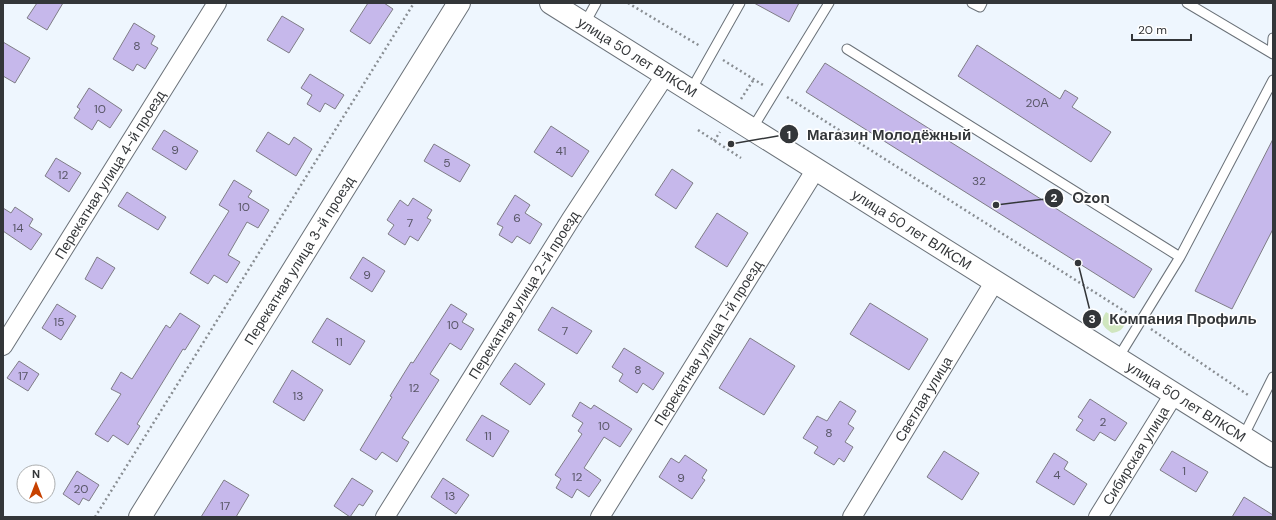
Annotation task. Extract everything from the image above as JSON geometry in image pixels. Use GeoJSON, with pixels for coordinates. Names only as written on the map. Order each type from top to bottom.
{"type":"FeatureCollection","features":[{"type":"Feature","properties":{"kind":"main road","name":"Перекатная улица 3-й проезд"},"geometry":{"type":"LineString","coordinates":[[140,517],[459,3]]}},
{"type":"Feature","properties":{"kind":"main road","name":"улица 50 лет ВЛКСМ"},"geometry":{"type":"LineString","coordinates":[[551,3],[1273,456]]}},
{"type":"Feature","properties":{"kind":"street","name":"Перекатная улица 4-й проезд"},"geometry":{"type":"LineString","coordinates":[[3,346],[217,3]]}},
{"type":"Feature","properties":{"kind":"street","name":"Перекатная улица 2-й проезд"},"geometry":{"type":"LineString","coordinates":[[385,517],[567,226],[666,74]]}},
{"type":"Feature","properties":{"kind":"street","name":"Перекатная улица 1-й проезд"},"geometry":{"type":"LineString","coordinates":[[600,517],[816,169]]}},
{"type":"Feature","properties":{"kind":"street","name":"Светлая улица"},"geometry":{"type":"LineString","coordinates":[[852,517],[995,281]]}},
{"type":"Feature","properties":{"kind":"street","name":"Сибирская улица"},"geometry":{"type":"LineString","coordinates":[[1098,517],[1174,394]]}},
{"type":"Feature","properties":{"kind":"lane"},"geometry":{"type":"LineString","coordinates":[[585,23],[596,3]]}},
{"type":"Feature","properties":{"kind":"lane"},"geometry":{"type":"LineString","coordinates":[[691,90],[740,3]]}},
{"type":"Feature","properties":{"kind":"lane"},"geometry":{"type":"LineString","coordinates":[[752,129],[829,3]]}},
{"type":"Feature","properties":{"kind":"lane"},"geometry":{"type":"LineString","coordinates":[[972,3],[980,7],[982,3]]}},
{"type":"Feature","properties":{"kind":"lane"},"geometry":{"type":"LineString","coordinates":[[1187,3],[1273,54]]}},
{"type":"Feature","properties":{"kind":"lane"},"geometry":{"type":"LineString","coordinates":[[1273,38],[1273,54]]}},
{"type":"Feature","properties":{"kind":"lane"},"geometry":{"type":"LineString","coordinates":[[847,49],[1180,257]]}},
{"type":"Feature","properties":{"kind":"lane"},"geometry":{"type":"LineString","coordinates":[[1118,358],[1180,257],[1273,80]]}},
{"type":"Feature","properties":{"kind":"lane"},"geometry":{"type":"LineString","coordinates":[[1243,437],[1273,378]]}},
{"type":"Feature","properties":{"kind":"path"},"geometry":{"type":"LineString","coordinates":[[95,517],[414,3]]}},
{"type":"Feature","properties":{"kind":"path"},"geometry":{"type":"LineString","coordinates":[[776,90],[1140,321],[1260,404]]}},
{"type":"Feature","properties":{"kind":"path"},"geometry":{"type":"LineString","coordinates":[[698,130],[741,158]]}},
{"type":"Feature","properties":{"kind":"green space"},"geometry":{"type":"Polygon","coordinates":[[[1106,312],[1125,324],[1121,329],[1112,333],[1104,327],[1102,322],[1106,312]]]}},
{"type":"Feature","properties":{"kind":"building"},"geometry":{"type":"Polygon","coordinates":[[[37,3],[63,3],[47,30],[27,18],[37,3]]]}},
{"type":"Feature","properties":{"kind":"building"},"geometry":{"type":"Polygon","coordinates":[[[368,3],[384,3],[393,9],[370,44],[350,31],[368,3]]]}},
{"type":"Feature","properties":{"kind":"building"},"geometry":{"type":"Polygon","coordinates":[[[754,3],[799,3],[789,22],[754,3]]]}},
{"type":"Feature","properties":{"kind":"building"},"geometry":{"type":"Polygon","coordinates":[[[282,16],[304,29],[289,53],[267,40],[282,16]]]}},
{"type":"Feature","properties":{"kind":"building"},"geometry":{"type":"Polygon","coordinates":[[[134,23],[155,36],[151,44],[158,48],[145,69],[137,64],[133,71],[113,59],[134,23]]]}},
{"type":"Feature","properties":{"kind":"building"},"geometry":{"type":"Polygon","coordinates":[[[3,42],[30,58],[15,83],[3,76],[3,42]]]}},
{"type":"Feature","properties":{"kind":"building"},"geometry":{"type":"Polygon","coordinates":[[[977,45],[1060,99],[1065,90],[1078,98],[1072,107],[1111,132],[1091,162],[958,76],[977,45]]]}},
{"type":"Feature","properties":{"kind":"building"},"geometry":{"type":"Polygon","coordinates":[[[825,63],[1152,269],[1134,298],[806,92],[825,63]]]}},
{"type":"Feature","properties":{"kind":"building"},"geometry":{"type":"Polygon","coordinates":[[[310,74],[344,95],[335,109],[325,103],[320,112],[307,104],[312,95],[301,88],[310,74]]]}},
{"type":"Feature","properties":{"kind":"building"},"geometry":{"type":"Polygon","coordinates":[[[89,88],[122,110],[110,128],[98,120],[92,130],[74,118],[80,109],[77,107],[89,88]]]}},
{"type":"Feature","properties":{"kind":"building"},"geometry":{"type":"Polygon","coordinates":[[[551,126],[589,151],[572,177],[534,152],[551,126]]]}},
{"type":"Feature","properties":{"kind":"building"},"geometry":{"type":"Polygon","coordinates":[[[164,130],[198,151],[186,170],[152,149],[164,130]]]}},
{"type":"Feature","properties":{"kind":"building"},"geometry":{"type":"Polygon","coordinates":[[[268,132],[289,145],[294,137],[312,149],[296,176],[256,151],[268,132]]]}},
{"type":"Feature","properties":{"kind":"building"},"geometry":{"type":"Polygon","coordinates":[[[1273,139],[1273,229],[1232,309],[1195,291],[1273,139]]]}},
{"type":"Feature","properties":{"kind":"building"},"geometry":{"type":"Polygon","coordinates":[[[434,144],[470,165],[460,182],[424,161],[434,144]]]}},
{"type":"Feature","properties":{"kind":"building"},"geometry":{"type":"Polygon","coordinates":[[[56,158],[81,173],[69,192],[45,176],[56,158]]]}},
{"type":"Feature","properties":{"kind":"building"},"geometry":{"type":"Polygon","coordinates":[[[672,169],[693,183],[676,209],[655,195],[672,169]]]}},
{"type":"Feature","properties":{"kind":"building"},"geometry":{"type":"Polygon","coordinates":[[[234,180],[252,191],[248,197],[269,210],[258,228],[247,222],[228,255],[240,262],[227,283],[214,275],[208,284],[190,273],[229,211],[219,205],[234,180]]]}},
{"type":"Feature","properties":{"kind":"building"},"geometry":{"type":"Polygon","coordinates":[[[127,192],[166,217],[158,230],[118,206],[127,192]]]}},
{"type":"Feature","properties":{"kind":"building"},"geometry":{"type":"Polygon","coordinates":[[[515,195],[530,205],[525,213],[542,224],[530,244],[517,236],[512,243],[499,235],[503,227],[497,224],[515,195]]]}},
{"type":"Feature","properties":{"kind":"building"},"geometry":{"type":"Polygon","coordinates":[[[413,198],[432,210],[427,218],[431,220],[418,241],[410,236],[405,245],[388,234],[394,225],[387,220],[400,200],[408,206],[413,198]]]}},
{"type":"Feature","properties":{"kind":"building"},"geometry":{"type":"Polygon","coordinates":[[[15,207],[33,219],[29,226],[42,234],[31,250],[3,231],[3,208],[11,213],[15,207]]]}},
{"type":"Feature","properties":{"kind":"building"},"geometry":{"type":"Polygon","coordinates":[[[717,213],[748,233],[727,267],[695,247],[717,213]]]}},
{"type":"Feature","properties":{"kind":"building"},"geometry":{"type":"Polygon","coordinates":[[[97,257],[115,268],[102,289],[85,279],[97,257]]]}},
{"type":"Feature","properties":{"kind":"building"},"geometry":{"type":"Polygon","coordinates":[[[363,257],[385,271],[372,292],[350,278],[363,257]]]}},
{"type":"Feature","properties":{"kind":"building"},"geometry":{"type":"Polygon","coordinates":[[[870,303],[928,339],[909,370],[850,334],[870,303]]]}},
{"type":"Feature","properties":{"kind":"building"},"geometry":{"type":"Polygon","coordinates":[[[57,304],[76,316],[61,340],[42,328],[57,304]]]}},
{"type":"Feature","properties":{"kind":"building"},"geometry":{"type":"Polygon","coordinates":[[[451,304],[467,314],[462,322],[474,329],[461,350],[450,343],[430,374],[439,380],[402,438],[409,442],[397,462],[382,452],[376,460],[360,450],[411,362],[413,363],[451,304]]]}},
{"type":"Feature","properties":{"kind":"building"},"geometry":{"type":"Polygon","coordinates":[[[552,307],[592,331],[577,354],[538,330],[552,307]]]}},
{"type":"Feature","properties":{"kind":"building"},"geometry":{"type":"Polygon","coordinates":[[[180,313],[200,326],[185,350],[183,349],[137,424],[140,426],[128,445],[113,435],[108,442],[95,434],[121,394],[111,389],[121,372],[132,379],[166,325],[170,328],[180,313]]]}},
{"type":"Feature","properties":{"kind":"building"},"geometry":{"type":"Polygon","coordinates":[[[327,318],[365,341],[350,365],[312,342],[327,318]]]}},
{"type":"Feature","properties":{"kind":"building"},"geometry":{"type":"Polygon","coordinates":[[[750,338],[795,366],[764,415],[719,388],[750,338]]]}},
{"type":"Feature","properties":{"kind":"building"},"geometry":{"type":"Polygon","coordinates":[[[624,348],[664,373],[653,390],[643,383],[637,393],[619,381],[623,374],[612,367],[624,348]]]}},
{"type":"Feature","properties":{"kind":"building"},"geometry":{"type":"Polygon","coordinates":[[[19,361],[39,374],[28,391],[7,378],[19,361]]]}},
{"type":"Feature","properties":{"kind":"building"},"geometry":{"type":"Polygon","coordinates":[[[515,363],[545,384],[530,405],[500,384],[515,363]]]}},
{"type":"Feature","properties":{"kind":"building"},"geometry":{"type":"Polygon","coordinates":[[[292,370],[323,390],[304,421],[273,402],[292,370]]]}},
{"type":"Feature","properties":{"kind":"building"},"geometry":{"type":"Polygon","coordinates":[[[1090,399],[1127,423],[1115,441],[1100,432],[1094,441],[1076,430],[1083,420],[1078,417],[1090,399]]]}},
{"type":"Feature","properties":{"kind":"building"},"geometry":{"type":"Polygon","coordinates":[[[840,401],[856,411],[848,424],[854,428],[845,442],[853,447],[844,462],[839,458],[834,465],[814,453],[818,447],[803,438],[817,416],[827,421],[840,401]]]}},
{"type":"Feature","properties":{"kind":"building"},"geometry":{"type":"Polygon","coordinates":[[[580,402],[591,409],[594,405],[632,429],[620,447],[604,437],[584,468],[601,480],[589,497],[577,489],[572,498],[556,488],[561,479],[555,475],[582,434],[578,431],[583,423],[572,416],[580,402]]]}},
{"type":"Feature","properties":{"kind":"building"},"geometry":{"type":"Polygon","coordinates":[[[482,415],[509,431],[493,457],[466,440],[482,415]]]}},
{"type":"Feature","properties":{"kind":"building"},"geometry":{"type":"Polygon","coordinates":[[[944,451],[979,473],[962,500],[927,477],[944,451]]]}},
{"type":"Feature","properties":{"kind":"building"},"geometry":{"type":"Polygon","coordinates":[[[1172,451],[1208,472],[1196,492],[1160,470],[1172,451]]]}},
{"type":"Feature","properties":{"kind":"building"},"geometry":{"type":"Polygon","coordinates":[[[1054,453],[1068,462],[1064,469],[1087,484],[1074,505],[1036,482],[1054,453]]]}},
{"type":"Feature","properties":{"kind":"building"},"geometry":{"type":"Polygon","coordinates":[[[685,455],[707,470],[702,478],[705,480],[692,499],[659,477],[671,458],[679,463],[685,455]]]}},
{"type":"Feature","properties":{"kind":"building"},"geometry":{"type":"Polygon","coordinates":[[[77,471],[99,485],[89,501],[83,498],[79,505],[63,494],[77,471]]]}},
{"type":"Feature","properties":{"kind":"building"},"geometry":{"type":"Polygon","coordinates":[[[352,478],[373,491],[363,506],[359,504],[350,517],[334,506],[352,478]]]}},
{"type":"Feature","properties":{"kind":"building"},"geometry":{"type":"Polygon","coordinates":[[[443,478],[469,495],[456,514],[431,497],[443,478]]]}},
{"type":"Feature","properties":{"kind":"building"},"geometry":{"type":"Polygon","coordinates":[[[224,480],[249,495],[236,517],[201,517],[224,480]]]}},
{"type":"Feature","properties":{"kind":"building"},"geometry":{"type":"Polygon","coordinates":[[[1244,497],[1273,515],[1273,517],[1232,517],[1244,497]]]}},
{"type":"Feature","properties":{"kind":"place","name":"Магазин Молодёжный"},"geometry":{"type":"Point","coordinates":[731,144]}},
{"type":"Feature","properties":{"kind":"place","name":"Ozon"},"geometry":{"type":"Point","coordinates":[996,205]}},
{"type":"Feature","properties":{"kind":"place","name":"Компания Профиль"},"geometry":{"type":"Point","coordinates":[1078,263]}}]}
